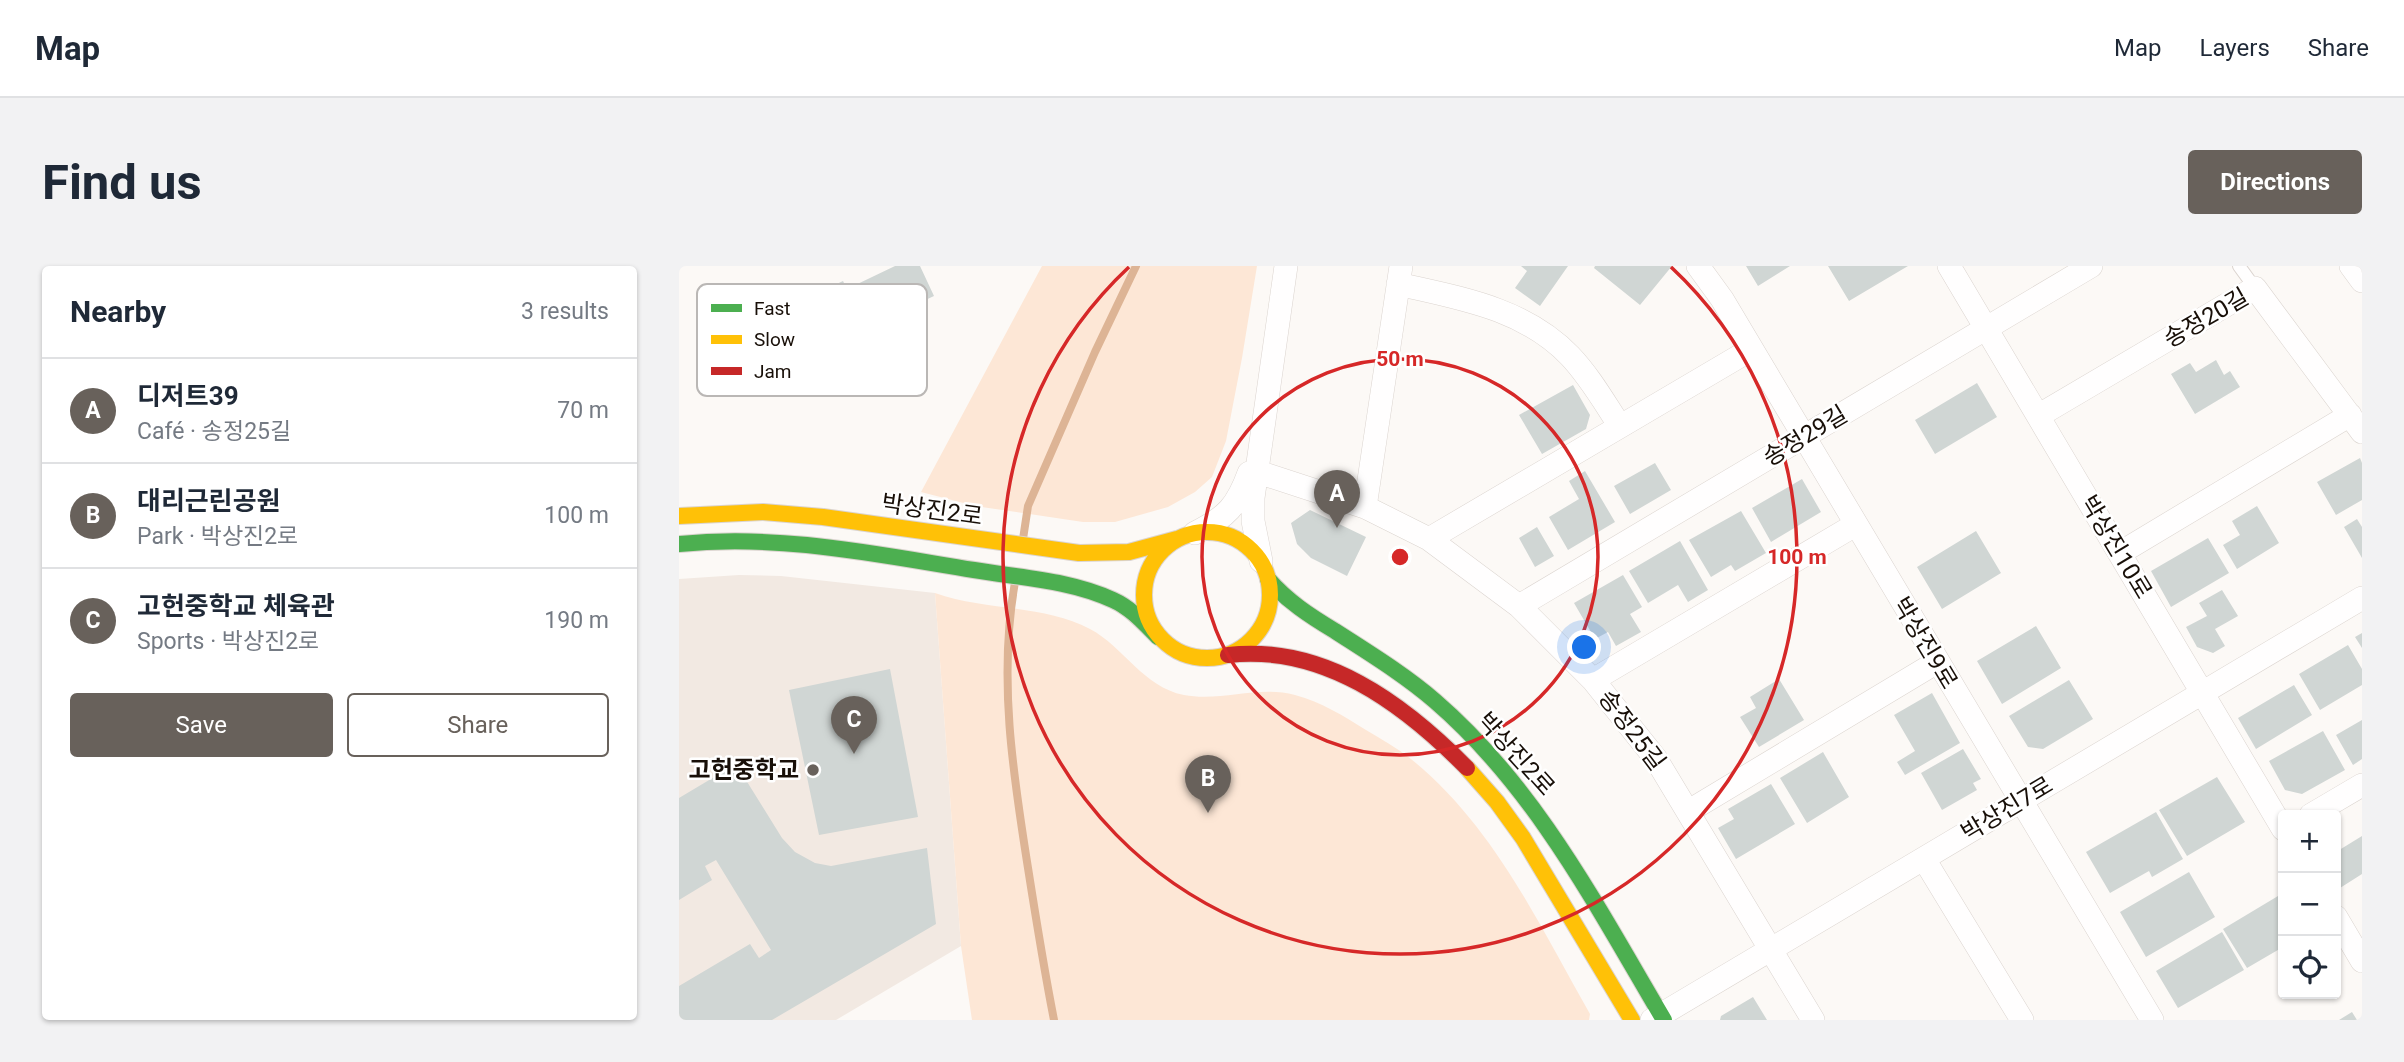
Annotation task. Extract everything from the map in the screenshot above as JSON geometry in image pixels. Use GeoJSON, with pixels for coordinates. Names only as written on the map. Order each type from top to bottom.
{"type":"FeatureCollection","features":[{"type":"Feature","properties":{"kind":"street"},"geometry":{"type":"LineString","coordinates":[[1228,655],[1245,646],[1258,633],[1267,616],[1271,598],[1252,521],[1255,471],[1286,266]]}},
{"type":"Feature","properties":{"kind":"street","name":"박상진9로"},"geometry":{"type":"LineString","coordinates":[[1698,266],[1722,299],[1802,438],[2152,1020]]}},
{"type":"Feature","properties":{"kind":"street","name":"박상진10로"},"geometry":{"type":"LineString","coordinates":[[1949,266],[2278,821]]}},
{"type":"Feature","properties":{"kind":"street","name":"송정29길"},"geometry":{"type":"LineString","coordinates":[[1519,606],[2091,266]]}},
{"type":"Feature","properties":{"kind":"street"},"geometry":{"type":"LineString","coordinates":[[2351,266],[2362,282]]}},
{"type":"Feature","properties":{"kind":"street"},"geometry":{"type":"LineString","coordinates":[[1365,507],[1400,275],[1491,306],[1542,334],[1568,354],[1588,377],[1620,426]]}},
{"type":"Feature","properties":{"kind":"street","name":"송정20길"},"geometry":{"type":"LineString","coordinates":[[2038,416],[2255,288],[2356,424]]}},
{"type":"Feature","properties":{"kind":"street"},"geometry":{"type":"LineString","coordinates":[[1429,539],[1750,350]]}},
{"type":"Feature","properties":{"kind":"street"},"geometry":{"type":"LineString","coordinates":[[2120,553],[2356,424]]}},
{"type":"Feature","properties":{"kind":"street"},"geometry":{"type":"LineString","coordinates":[[1158,637],[1148,621],[1143,602],[1144,584],[1150,565],[1162,550],[1216,522],[1231,510],[1241,493],[1261,429]]}},
{"type":"Feature","properties":{"kind":"street","name":"송정25길"},"geometry":{"type":"LineString","coordinates":[[1255,471],[1365,507],[1429,539],[1519,606],[1593,680],[1656,760],[1813,1020]]}},
{"type":"Feature","properties":{"kind":"street","name":"박상진2로"},"geometry":{"type":"LineString","coordinates":[[679,516],[764,512],[823,517],[1090,554],[1133,553],[1186,536],[1214,532],[1232,537],[1248,547],[1279,592],[1292,604],[1435,701],[1478,741],[1517,783],[1551,829],[1659,1018]]}},
{"type":"Feature","properties":{"kind":"street"},"geometry":{"type":"LineString","coordinates":[[1593,680],[1855,525]]}},
{"type":"Feature","properties":{"kind":"street","name":"박상진2로"},"geometry":{"type":"LineString","coordinates":[[679,544],[698,541],[764,540],[818,543],[1073,585],[1115,600],[1134,612],[1173,649],[1190,657],[1209,659],[1250,652],[1273,653],[1323,666],[1380,695],[1417,723],[1496,801],[1527,844],[1632,1020]]}},
{"type":"Feature","properties":{"kind":"street","name":"박상진7로"},"geometry":{"type":"LineString","coordinates":[[1659,1018],[2362,598]]}},
{"type":"Feature","properties":{"kind":"street"},"geometry":{"type":"LineString","coordinates":[[1689,811],[1937,662]]}},
{"type":"Feature","properties":{"kind":"street"},"geometry":{"type":"LineString","coordinates":[[2320,810],[2362,785]]}},
{"type":"Feature","properties":{"kind":"street"},"geometry":{"type":"LineString","coordinates":[[1924,859],[2022,1020]]}},
{"type":"Feature","properties":{"kind":"street"},"geometry":{"type":"LineString","coordinates":[[2341,925],[2362,961]]}},
{"type":"Feature","properties":{"kind":"lane"},"geometry":{"type":"LineString","coordinates":[[2239,266],[2255,288]]}},
{"type":"Feature","properties":{"kind":"shaded area"},"geometry":{"type":"Polygon","coordinates":[[[1042,266],[1257,266],[1226,441],[1212,477],[1195,492],[1168,507],[1115,522],[1083,522],[975,506],[921,492],[1042,266]]]}},
{"type":"Feature","properties":{"kind":"shaded area","name":"고헌중학교"},"geometry":{"type":"Polygon","coordinates":[[[739,575],[781,576],[935,593],[961,946],[836,1020],[679,1020],[679,579],[739,575]]]}},
{"type":"Feature","properties":{"kind":"shaded area"},"geometry":{"type":"Polygon","coordinates":[[[935,593],[1072,621],[1102,637],[1145,675],[1170,691],[1198,697],[1268,692],[1295,695],[1332,710],[1395,747],[1440,785],[1490,845],[1533,911],[1590,1014],[1589,1020],[972,1020],[961,946],[935,593]]]}},
{"type":"Feature","properties":{"kind":"building"},"geometry":{"type":"Polygon","coordinates":[[[895,266],[920,266],[934,296],[927,299],[927,284],[857,284],[895,266]]]}},
{"type":"Feature","properties":{"kind":"building"},"geometry":{"type":"Polygon","coordinates":[[[1521,266],[1568,266],[1540,306],[1515,288],[1527,271],[1521,266]]]}},
{"type":"Feature","properties":{"kind":"building"},"geometry":{"type":"Polygon","coordinates":[[[1672,266],[1640,305],[1594,268],[1672,266]]]}},
{"type":"Feature","properties":{"kind":"building"},"geometry":{"type":"Polygon","coordinates":[[[1746,266],[1790,266],[1758,286],[1746,266]]]}},
{"type":"Feature","properties":{"kind":"building"},"geometry":{"type":"Polygon","coordinates":[[[1828,266],[1908,266],[1849,301],[1828,266]]]}},
{"type":"Feature","properties":{"kind":"building"},"geometry":{"type":"Polygon","coordinates":[[[2216,360],[2224,375],[2230,371],[2240,387],[2195,414],[2171,374],[2190,363],[2196,372],[2216,360]]]}},
{"type":"Feature","properties":{"kind":"building"},"geometry":{"type":"Polygon","coordinates":[[[1977,383],[1997,417],[1935,454],[1915,420],[1977,383]]]}},
{"type":"Feature","properties":{"kind":"building"},"geometry":{"type":"Polygon","coordinates":[[[1573,385],[1590,415],[1586,429],[1542,454],[1519,415],[1573,385]]]}},
{"type":"Feature","properties":{"kind":"building"},"geometry":{"type":"Polygon","coordinates":[[[2360,458],[2362,500],[2336,515],[2317,482],[2360,458]]]}},
{"type":"Feature","properties":{"kind":"building"},"geometry":{"type":"Polygon","coordinates":[[[1655,463],[1671,490],[1630,514],[1614,486],[1655,463]]]}},
{"type":"Feature","properties":{"kind":"building"},"geometry":{"type":"Polygon","coordinates":[[[1585,471],[1615,522],[1568,550],[1549,517],[1579,499],[1569,481],[1585,471]]]}},
{"type":"Feature","properties":{"kind":"building"},"geometry":{"type":"Polygon","coordinates":[[[1802,479],[1821,512],[1771,542],[1752,508],[1802,479]]]}},
{"type":"Feature","properties":{"kind":"building"},"geometry":{"type":"Polygon","coordinates":[[[2257,506],[2279,543],[2237,569],[2223,545],[2240,535],[2232,521],[2257,506]]]}},
{"type":"Feature","properties":{"kind":"building"},"geometry":{"type":"Polygon","coordinates":[[[1310,510],[1366,537],[1347,576],[1311,558],[1297,544],[1291,523],[1310,510]]]}},
{"type":"Feature","properties":{"kind":"building"},"geometry":{"type":"Polygon","coordinates":[[[1741,511],[1766,553],[1735,571],[1731,565],[1711,577],[1689,540],[1741,511]]]}},
{"type":"Feature","properties":{"kind":"building"},"geometry":{"type":"Polygon","coordinates":[[[2357,519],[2362,527],[2362,558],[2344,527],[2357,519]]]}},
{"type":"Feature","properties":{"kind":"building"},"geometry":{"type":"Polygon","coordinates":[[[1537,527],[1554,556],[1535,567],[1519,538],[1537,527]]]}},
{"type":"Feature","properties":{"kind":"building"},"geometry":{"type":"Polygon","coordinates":[[[1976,531],[2001,573],[1942,609],[1917,567],[1976,531]]]}},
{"type":"Feature","properties":{"kind":"building"},"geometry":{"type":"Polygon","coordinates":[[[2208,538],[2229,573],[2171,607],[2151,571],[2208,538]]]}},
{"type":"Feature","properties":{"kind":"building"},"geometry":{"type":"Polygon","coordinates":[[[1680,541],[1708,590],[1688,602],[1678,585],[1648,603],[1629,571],[1680,541]]]}},
{"type":"Feature","properties":{"kind":"building"},"geometry":{"type":"Polygon","coordinates":[[[1623,575],[1642,607],[1630,614],[1641,632],[1616,646],[1608,632],[1595,639],[1574,603],[1623,575]]]}},
{"type":"Feature","properties":{"kind":"building"},"geometry":{"type":"Polygon","coordinates":[[[2222,590],[2238,616],[2215,629],[2225,646],[2213,653],[2197,647],[2186,627],[2207,616],[2199,603],[2222,590]]]}},
{"type":"Feature","properties":{"kind":"building"},"geometry":{"type":"Polygon","coordinates":[[[2036,626],[2061,668],[2002,704],[1977,661],[2036,626]]]}},
{"type":"Feature","properties":{"kind":"building"},"geometry":{"type":"Polygon","coordinates":[[[2362,633],[2362,648],[2355,637],[2362,633]]]}},
{"type":"Feature","properties":{"kind":"building"},"geometry":{"type":"Polygon","coordinates":[[[2348,645],[2362,669],[2362,685],[2320,710],[2299,674],[2348,645]]]}},
{"type":"Feature","properties":{"kind":"building"},"geometry":{"type":"Polygon","coordinates":[[[890,669],[918,817],[819,835],[789,690],[890,669]]]}},
{"type":"Feature","properties":{"kind":"building"},"geometry":{"type":"Polygon","coordinates":[[[1779,679],[1804,720],[1759,747],[1740,717],[1756,708],[1750,697],[1779,679]]]}},
{"type":"Feature","properties":{"kind":"building"},"geometry":{"type":"Polygon","coordinates":[[[2069,680],[2093,719],[2043,749],[2028,747],[2009,716],[2069,680]]]}},
{"type":"Feature","properties":{"kind":"building"},"geometry":{"type":"Polygon","coordinates":[[[2294,685],[2312,715],[2256,749],[2238,718],[2294,685]]]}},
{"type":"Feature","properties":{"kind":"building"},"geometry":{"type":"Polygon","coordinates":[[[1932,693],[1960,743],[1905,775],[1897,762],[1915,751],[1894,715],[1932,693]]]}},
{"type":"Feature","properties":{"kind":"building"},"geometry":{"type":"Polygon","coordinates":[[[2362,720],[2362,759],[2353,765],[2336,735],[2362,720]]]}},
{"type":"Feature","properties":{"kind":"building"},"geometry":{"type":"Polygon","coordinates":[[[2323,731],[2345,770],[2302,794],[2285,790],[2269,761],[2323,731]]]}},
{"type":"Feature","properties":{"kind":"building"},"geometry":{"type":"Polygon","coordinates":[[[1963,749],[1981,779],[1973,783],[1977,790],[1942,810],[1921,773],[1963,749]]]}},
{"type":"Feature","properties":{"kind":"building"},"geometry":{"type":"Polygon","coordinates":[[[1823,752],[1849,797],[1807,823],[1780,778],[1823,752]]]}},
{"type":"Feature","properties":{"kind":"building","name":"고헌중학교"},"geometry":{"type":"Polygon","coordinates":[[[736,764],[782,838],[795,852],[815,863],[831,866],[927,848],[936,924],[772,1020],[679,1020],[679,986],[750,944],[759,958],[771,950],[716,860],[705,866],[712,880],[679,900],[679,798],[736,764]]]}},
{"type":"Feature","properties":{"kind":"building"},"geometry":{"type":"Polygon","coordinates":[[[2217,777],[2245,822],[2187,856],[2159,810],[2217,777]]]}},
{"type":"Feature","properties":{"kind":"building"},"geometry":{"type":"Polygon","coordinates":[[[1771,784],[1795,824],[1736,859],[1718,828],[1734,819],[1728,809],[1771,784]]]}},
{"type":"Feature","properties":{"kind":"building"},"geometry":{"type":"Polygon","coordinates":[[[2156,812],[2183,859],[2152,877],[2149,871],[2110,893],[2086,852],[2156,812]]]}},
{"type":"Feature","properties":{"kind":"building"},"geometry":{"type":"Polygon","coordinates":[[[2362,836],[2362,874],[2341,887],[2341,873],[2341,849],[2362,836]]]}},
{"type":"Feature","properties":{"kind":"building"},"geometry":{"type":"Polygon","coordinates":[[[2189,872],[2215,917],[2146,957],[2120,912],[2189,872]]]}},
{"type":"Feature","properties":{"kind":"building"},"geometry":{"type":"Polygon","coordinates":[[[2278,896],[2278,950],[2247,968],[2223,929],[2278,896]]]}},
{"type":"Feature","properties":{"kind":"building"},"geometry":{"type":"Polygon","coordinates":[[[2222,932],[2244,970],[2178,1008],[2156,971],[2222,932]]]}},
{"type":"Feature","properties":{"kind":"building"},"geometry":{"type":"Polygon","coordinates":[[[1753,997],[1767,1020],[1720,1020],[1721,1016],[1753,997]]]}},
{"type":"Feature","properties":{"kind":"building"},"geometry":{"type":"Polygon","coordinates":[[[2352,1012],[2357,1020],[2339,1020],[2352,1012]]]}},
{"type":"Feature","properties":{"kind":"waterway"},"geometry":{"type":"LineString","coordinates":[[1023,539],[1028,506],[1136,266]]}},
{"type":"Feature","properties":{"kind":"waterway"},"geometry":{"type":"LineString","coordinates":[[1015,582],[1008,654],[1009,725],[1022,833],[1054,1020]]}},
{"type":"Feature","properties":{"kind":"traffic: fast"},"geometry":{"type":"LineString","coordinates":[[679,544],[754,542],[827,547],[1045,580],[1097,593],[1120,603],[1158,637]]}},
{"type":"Feature","properties":{"kind":"traffic: fast"},"geometry":{"type":"LineString","coordinates":[[1268,579],[1299,608],[1387,664],[1423,691],[1471,735],[1534,810],[1562,851],[1664,1020]]}},
{"type":"Feature","properties":{"kind":"traffic: slow"},"geometry":{"type":"LineString","coordinates":[[679,516],[763,512],[823,517],[1079,553],[1129,552],[1177,539]]}},
{"type":"Feature","properties":{"kind":"traffic: slow"},"geometry":{"type":"LineString","coordinates":[[1207,532],[1231,537],[1252,550],[1265,571],[1270,595],[1265,619],[1252,640],[1231,653],[1207,658],[1183,653],[1162,640],[1149,619],[1144,595],[1149,571],[1162,550],[1183,537],[1207,532]]}},
{"type":"Feature","properties":{"kind":"traffic: slow"},"geometry":{"type":"LineString","coordinates":[[1467,768],[1497,802],[1523,838],[1632,1020]]}},
{"type":"Feature","properties":{"kind":"traffic: jam"},"geometry":{"type":"LineString","coordinates":[[1228,655],[1263,654],[1296,659],[1359,683],[1416,721],[1467,768]]}},
{"type":"Feature","properties":{"kind":"place","name":"디저트39"},"geometry":{"type":"Point","coordinates":[1337,528]}},
{"type":"Feature","properties":{"kind":"place","name":"고헌중학교 체육관"},"geometry":{"type":"Point","coordinates":[854,754]}},
{"type":"Feature","properties":{"kind":"place","name":"고헌중학교"},"geometry":{"type":"Point","coordinates":[813,770]}},
{"type":"Feature","properties":{"kind":"place","name":"대리근린공원"},"geometry":{"type":"Point","coordinates":[1208,813]}}]}
